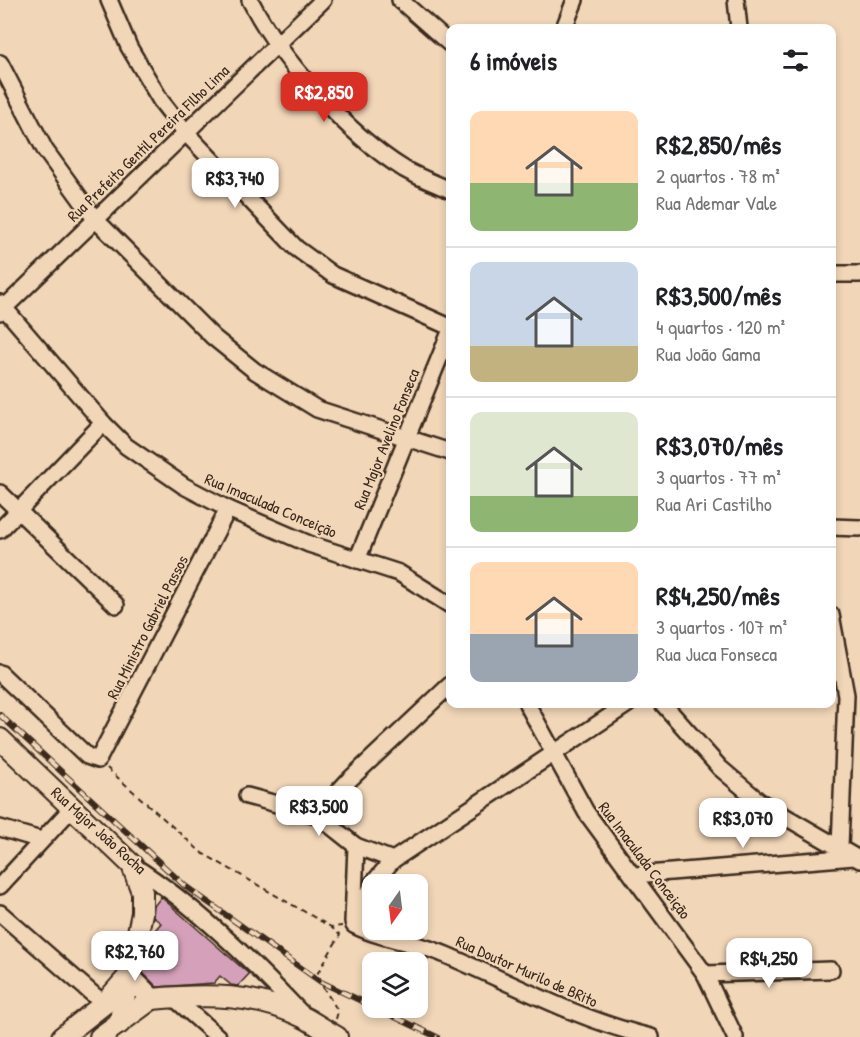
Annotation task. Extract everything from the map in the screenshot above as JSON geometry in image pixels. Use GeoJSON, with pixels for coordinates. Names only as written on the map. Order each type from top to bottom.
{"type":"FeatureCollection","features":[{"type":"Feature","properties":{"kind":"main road","name":"Rua Major João Rocha"},"geometry":{"type":"LineString","coordinates":[[0,739],[132,865]]}},
{"type":"Feature","properties":{"kind":"main road"},"geometry":{"type":"LineString","coordinates":[[71,1034],[113,1004],[129,976],[142,913],[142,892],[132,865]]}},
{"type":"Feature","properties":{"kind":"main road"},"geometry":{"type":"LineString","coordinates":[[100,1037],[152,999],[129,976]]}},
{"type":"Feature","properties":{"kind":"main road","name":"Rua Major João Rocha"},"geometry":{"type":"LineString","coordinates":[[113,1004],[173,997],[224,995],[255,1001],[304,1017],[333,1036]]}},
{"type":"Feature","properties":{"kind":"main road"},"geometry":{"type":"LineString","coordinates":[[113,1004],[119,1024]]}},
{"type":"Feature","properties":{"kind":"street"},"geometry":{"type":"LineString","coordinates":[[109,0],[129,47],[146,79],[186,133],[308,258],[333,275],[446,325]]}},
{"type":"Feature","properties":{"kind":"street"},"geometry":{"type":"LineString","coordinates":[[250,0],[276,45],[307,83],[391,160],[446,188]]}},
{"type":"Feature","properties":{"kind":"street","name":"Rua Prefeito Gentil Pereira FIlho Lima"},"geometry":{"type":"LineString","coordinates":[[2,308],[323,0]]}},
{"type":"Feature","properties":{"kind":"street"},"geometry":{"type":"LineString","coordinates":[[400,0],[446,40]]}},
{"type":"Feature","properties":{"kind":"street"},"geometry":{"type":"LineString","coordinates":[[566,24],[575,0]]}},
{"type":"Feature","properties":{"kind":"street"},"geometry":{"type":"LineString","coordinates":[[736,0],[739,24]]}},
{"type":"Feature","properties":{"kind":"street"},"geometry":{"type":"LineString","coordinates":[[0,63],[45,150],[94,219],[213,337],[255,371],[317,409],[446,451]]}},
{"type":"Feature","properties":{"kind":"street"},"geometry":{"type":"LineString","coordinates":[[836,274],[860,274]]}},
{"type":"Feature","properties":{"kind":"street","name":"Rua Imaculada Conceição"},"geometry":{"type":"LineString","coordinates":[[2,308],[103,423],[126,446],[164,473],[228,509],[309,544],[399,573],[446,602]]}},
{"type":"Feature","properties":{"kind":"street","name":"Rua Major Avelino Fonseca"},"geometry":{"type":"LineString","coordinates":[[357,560],[404,439],[446,341]]}},
{"type":"Feature","properties":{"kind":"street"},"geometry":{"type":"LineString","coordinates":[[0,530],[103,423]]}},
{"type":"Feature","properties":{"kind":"street"},"geometry":{"type":"LineString","coordinates":[[0,493],[116,605]]}},
{"type":"Feature","properties":{"kind":"street","name":"Rua Ministro Gabriel Passos"},"geometry":{"type":"LineString","coordinates":[[98,760],[228,509]]}},
{"type":"Feature","properties":{"kind":"street"},"geometry":{"type":"LineString","coordinates":[[836,527],[860,528]]}},
{"type":"Feature","properties":{"kind":"street"},"geometry":{"type":"LineString","coordinates":[[836,634],[853,697],[840,847]]}},
{"type":"Feature","properties":{"kind":"street"},"geometry":{"type":"LineString","coordinates":[[0,674],[87,756],[98,760]]}},
{"type":"Feature","properties":{"kind":"street"},"geometry":{"type":"LineString","coordinates":[[317,815],[347,782],[446,689]]}},
{"type":"Feature","properties":{"kind":"street","name":"Rua Imaculada Conceição"},"geometry":{"type":"LineString","coordinates":[[529,708],[586,812],[635,875],[705,974],[735,1037]]}},
{"type":"Feature","properties":{"kind":"street"},"geometry":{"type":"LineString","coordinates":[[354,925],[373,883],[393,860],[622,708]]}},
{"type":"Feature","properties":{"kind":"street"},"geometry":{"type":"LineString","coordinates":[[666,708],[695,742],[744,789],[785,818],[840,847],[857,859]]}},
{"type":"Feature","properties":{"kind":"street"},"geometry":{"type":"LineString","coordinates":[[247,796],[317,815],[356,846],[393,860]]}},
{"type":"Feature","properties":{"kind":"street"},"geometry":{"type":"LineString","coordinates":[[0,886],[72,807]]}},
{"type":"Feature","properties":{"kind":"street"},"geometry":{"type":"LineString","coordinates":[[0,828],[41,840]]}},
{"type":"Feature","properties":{"kind":"street"},"geometry":{"type":"LineString","coordinates":[[354,925],[352,908],[356,846]]}},
{"type":"Feature","properties":{"kind":"street"},"geometry":{"type":"LineString","coordinates":[[635,875],[857,859]]}},
{"type":"Feature","properties":{"kind":"street","name":"Rua Major João Rocha"},"geometry":{"type":"LineString","coordinates":[[132,865],[151,876],[225,939],[304,1017]]}},
{"type":"Feature","properties":{"kind":"street"},"geometry":{"type":"LineString","coordinates":[[0,913],[113,1004]]}},
{"type":"Feature","properties":{"kind":"street","name":"Rua Doutor Murilo de BRito"},"geometry":{"type":"LineString","coordinates":[[354,925],[369,932],[444,954],[596,1022],[651,1037]]}},
{"type":"Feature","properties":{"kind":"street"},"geometry":{"type":"LineString","coordinates":[[705,974],[831,970]]}},
{"type":"Feature","properties":{"kind":"street"},"geometry":{"type":"LineString","coordinates":[[173,997],[218,1037]]}},
{"type":"Feature","properties":{"kind":"path"},"geometry":{"type":"LineString","coordinates":[[98,760],[201,853],[331,927],[340,935],[316,976],[339,1011],[333,1036]]}},
{"type":"Feature","properties":{"kind":"path"},"geometry":{"type":"LineString","coordinates":[[331,927],[354,925]]}},
{"type":"Feature","properties":{"kind":"building"},"geometry":{"type":"Polygon","coordinates":[[[161,897],[249,974],[238,986],[231,985],[220,976],[214,983],[157,987],[142,972],[144,962],[153,951],[147,946],[149,937],[161,923],[153,917],[154,906],[161,897]]]}},
{"type":"Feature","properties":{"kind":"railway"},"geometry":{"type":"LineString","coordinates":[[0,715],[185,886],[321,982],[362,1001]]}},
{"type":"Feature","properties":{"kind":"railway"},"geometry":{"type":"LineString","coordinates":[[397,1018],[437,1037]]}}]}
